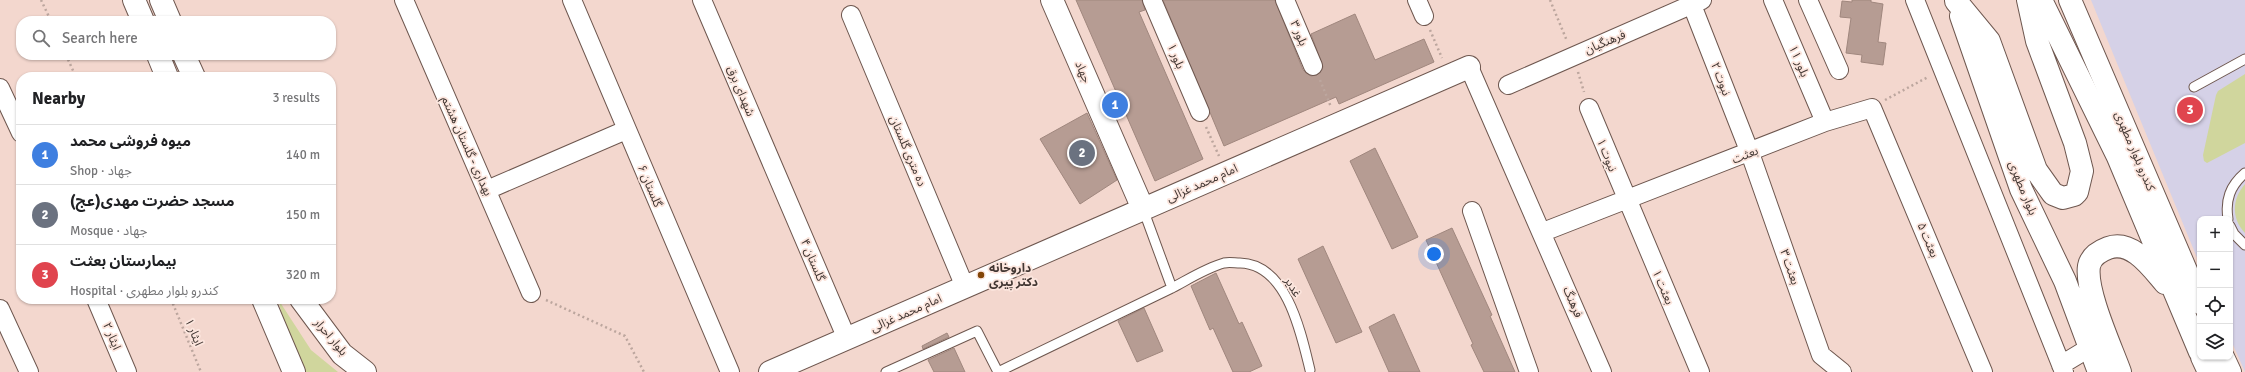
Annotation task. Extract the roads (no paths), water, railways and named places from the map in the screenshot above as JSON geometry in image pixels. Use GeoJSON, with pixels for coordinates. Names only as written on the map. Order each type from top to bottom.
{"type":"FeatureCollection","features":[{"type":"Feature","properties":{"kind":"main road"},"geometry":{"type":"LineString","coordinates":[[134,0],[141,16]]}},
{"type":"Feature","properties":{"kind":"main road"},"geometry":{"type":"LineString","coordinates":[[161,0],[168,16]]}},
{"type":"Feature","properties":{"kind":"main road","name":"جهاد"},"geometry":{"type":"LineString","coordinates":[[1052,0],[1143,209]]}},
{"type":"Feature","properties":{"kind":"main road"},"geometry":{"type":"LineString","coordinates":[[1956,1],[1989,41],[2036,170],[2053,194],[2063,198],[2069,197],[2077,192],[2082,171],[2075,143],[2037,41],[2028,0]]}},
{"type":"Feature","properties":{"kind":"main road"},"geometry":{"type":"LineString","coordinates":[[2041,0],[2118,157],[2197,345]]}},
{"type":"Feature","properties":{"kind":"main road","name":"کندرو بلوار مطهری"},"geometry":{"type":"LineString","coordinates":[[2070,0],[2197,296]]}},
{"type":"Feature","properties":{"kind":"main road","name":"بلوار مطهری"},"geometry":{"type":"LineString","coordinates":[[1956,1],[2021,189],[2065,282],[2099,372]]}},
{"type":"Feature","properties":{"kind":"main road"},"geometry":{"type":"LineString","coordinates":[[160,60],[165,72]]}},
{"type":"Feature","properties":{"kind":"main road"},"geometry":{"type":"LineString","coordinates":[[186,60],[192,72]]}},
{"type":"Feature","properties":{"kind":"main road","name":"امام محمد غزالی"},"geometry":{"type":"LineString","coordinates":[[770,372],[1469,67]]}},
{"type":"Feature","properties":{"kind":"main road"},"geometry":{"type":"LineString","coordinates":[[2120,372],[2092,295],[2089,267],[2094,256],[2111,247],[2132,250],[2147,263],[2174,292]]}},
{"type":"Feature","properties":{"kind":"main road"},"geometry":{"type":"LineString","coordinates":[[265,304],[294,372]]}},
{"type":"Feature","properties":{"kind":"main road","name":"بلوار احرار"},"geometry":{"type":"LineString","coordinates":[[305,304],[342,354],[365,372]]}},
{"type":"Feature","properties":{"kind":"main road"},"geometry":{"type":"LineString","coordinates":[[2203,360],[2208,372]]}},
{"type":"Feature","properties":{"kind":"main road"},"geometry":{"type":"LineString","coordinates":[[2224,360],[2230,372]]}},
{"type":"Feature","properties":{"kind":"street","name":"بهداری - گلستان هشتم"},"geometry":{"type":"LineString","coordinates":[[404,0],[531,293]]}},
{"type":"Feature","properties":{"kind":"street","name":"گلستان ۶"},"geometry":{"type":"LineString","coordinates":[[572,0],[730,372]]}},
{"type":"Feature","properties":{"kind":"street","name":"شهدای برق"},"geometry":{"type":"LineString","coordinates":[[702,0],[780,182]]}},
{"type":"Feature","properties":{"kind":"street","name":"بلور ۱"},"geometry":{"type":"LineString","coordinates":[[1152,0],[1200,112]]}},
{"type":"Feature","properties":{"kind":"street","name":"بلور ۳"},"geometry":{"type":"LineString","coordinates":[[1285,0],[1313,66]]}},
{"type":"Feature","properties":{"kind":"street","name":"بلور ۱۱"},"geometry":{"type":"LineString","coordinates":[[1773,0],[1825,122]]}},
{"type":"Feature","properties":{"kind":"street"},"geometry":{"type":"LineString","coordinates":[[1808,0],[1839,70]]}},
{"type":"Feature","properties":{"kind":"street"},"geometry":{"type":"LineString","coordinates":[[1915,0],[2063,368],[2089,348]]}},
{"type":"Feature","properties":{"kind":"street","name":"فرهنگیان"},"geometry":{"type":"LineString","coordinates":[[1508,84],[1697,2]]}},
{"type":"Feature","properties":{"kind":"street","name":"نبوت ۲"},"geometry":{"type":"LineString","coordinates":[[1697,2],[1750,153]]}},
{"type":"Feature","properties":{"kind":"street","name":"ده متری گلستان"},"geometry":{"type":"LineString","coordinates":[[851,15],[965,287]]}},
{"type":"Feature","properties":{"kind":"street","name":"امام محمد غزالی"},"geometry":{"type":"LineString","coordinates":[[1469,67],[1543,232]]}},
{"type":"Feature","properties":{"kind":"street"},"geometry":{"type":"LineString","coordinates":[[0,88],[16,122]]}},
{"type":"Feature","properties":{"kind":"street","name":"نبوت ۱"},"geometry":{"type":"LineString","coordinates":[[1588,108],[1626,201]]}},
{"type":"Feature","properties":{"kind":"street","name":"بعثت"},"geometry":{"type":"LineString","coordinates":[[1543,232],[1750,153],[1825,122],[1872,108]]}},
{"type":"Feature","properties":{"kind":"street","name":"بعثت ۵"},"geometry":{"type":"LineString","coordinates":[[1872,108],[1983,372]]}},
{"type":"Feature","properties":{"kind":"street"},"geometry":{"type":"LineString","coordinates":[[487,190],[626,130]]}},
{"type":"Feature","properties":{"kind":"street","name":"بعثت ۳"},"geometry":{"type":"LineString","coordinates":[[1750,153],[1821,355],[1842,372]]}},
{"type":"Feature","properties":{"kind":"street","name":"گلستان ۴"},"geometry":{"type":"LineString","coordinates":[[780,182],[847,338]]}},
{"type":"Feature","properties":{"kind":"street","name":"بعثت ۱"},"geometry":{"type":"LineString","coordinates":[[1626,201],[1700,372]]}},
{"type":"Feature","properties":{"kind":"street"},"geometry":{"type":"LineString","coordinates":[[1472,211],[1529,372]]}},
{"type":"Feature","properties":{"kind":"street","name":"فرهنگ"},"geometry":{"type":"LineString","coordinates":[[1543,232],[1602,372]]}},
{"type":"Feature","properties":{"kind":"street","name":"ایثار ۲"},"geometry":{"type":"LineString","coordinates":[[98,304],[127,372]]}},
{"type":"Feature","properties":{"kind":"street"},"geometry":{"type":"LineString","coordinates":[[0,310],[30,372]]}},
{"type":"Feature","properties":{"kind":"lane"},"geometry":{"type":"LineString","coordinates":[[2194,87],[2245,59]]}},
{"type":"Feature","properties":{"kind":"lane"},"geometry":{"type":"LineString","coordinates":[[2227,216],[2226,208],[2228,195],[2235,182],[2245,173]]}},
{"type":"Feature","properties":{"kind":"lane"},"geometry":{"type":"LineString","coordinates":[[1143,209],[1172,288]]}},
{"type":"Feature","properties":{"kind":"lane"},"geometry":{"type":"LineString","coordinates":[[2233,232],[2245,246]]}},
{"type":"Feature","properties":{"kind":"lane","name":"غدیر"},"geometry":{"type":"LineString","coordinates":[[998,372],[1172,288],[1208,269],[1226,262],[1251,263],[1272,276],[1296,317],[1310,370]]}},
{"type":"Feature","properties":{"kind":"lane"},"geometry":{"type":"LineString","coordinates":[[886,372],[977,331],[998,372]]}},
{"type":"Feature","properties":{"kind":"place","name":"میوه فروشی محمد"},"geometry":{"type":"Point","coordinates":[1115,105]}},
{"type":"Feature","properties":{"kind":"place","name":"بیمارستان بعثت"},"geometry":{"type":"Point","coordinates":[2190,110]}},
{"type":"Feature","properties":{"kind":"place","name":"مسجد حضرت مهدی(عج)"},"geometry":{"type":"Point","coordinates":[1082,153]}},
{"type":"Feature","properties":{"kind":"place","name":"داروخانه دکتر پیری"},"geometry":{"type":"Point","coordinates":[981,275]}}]}
